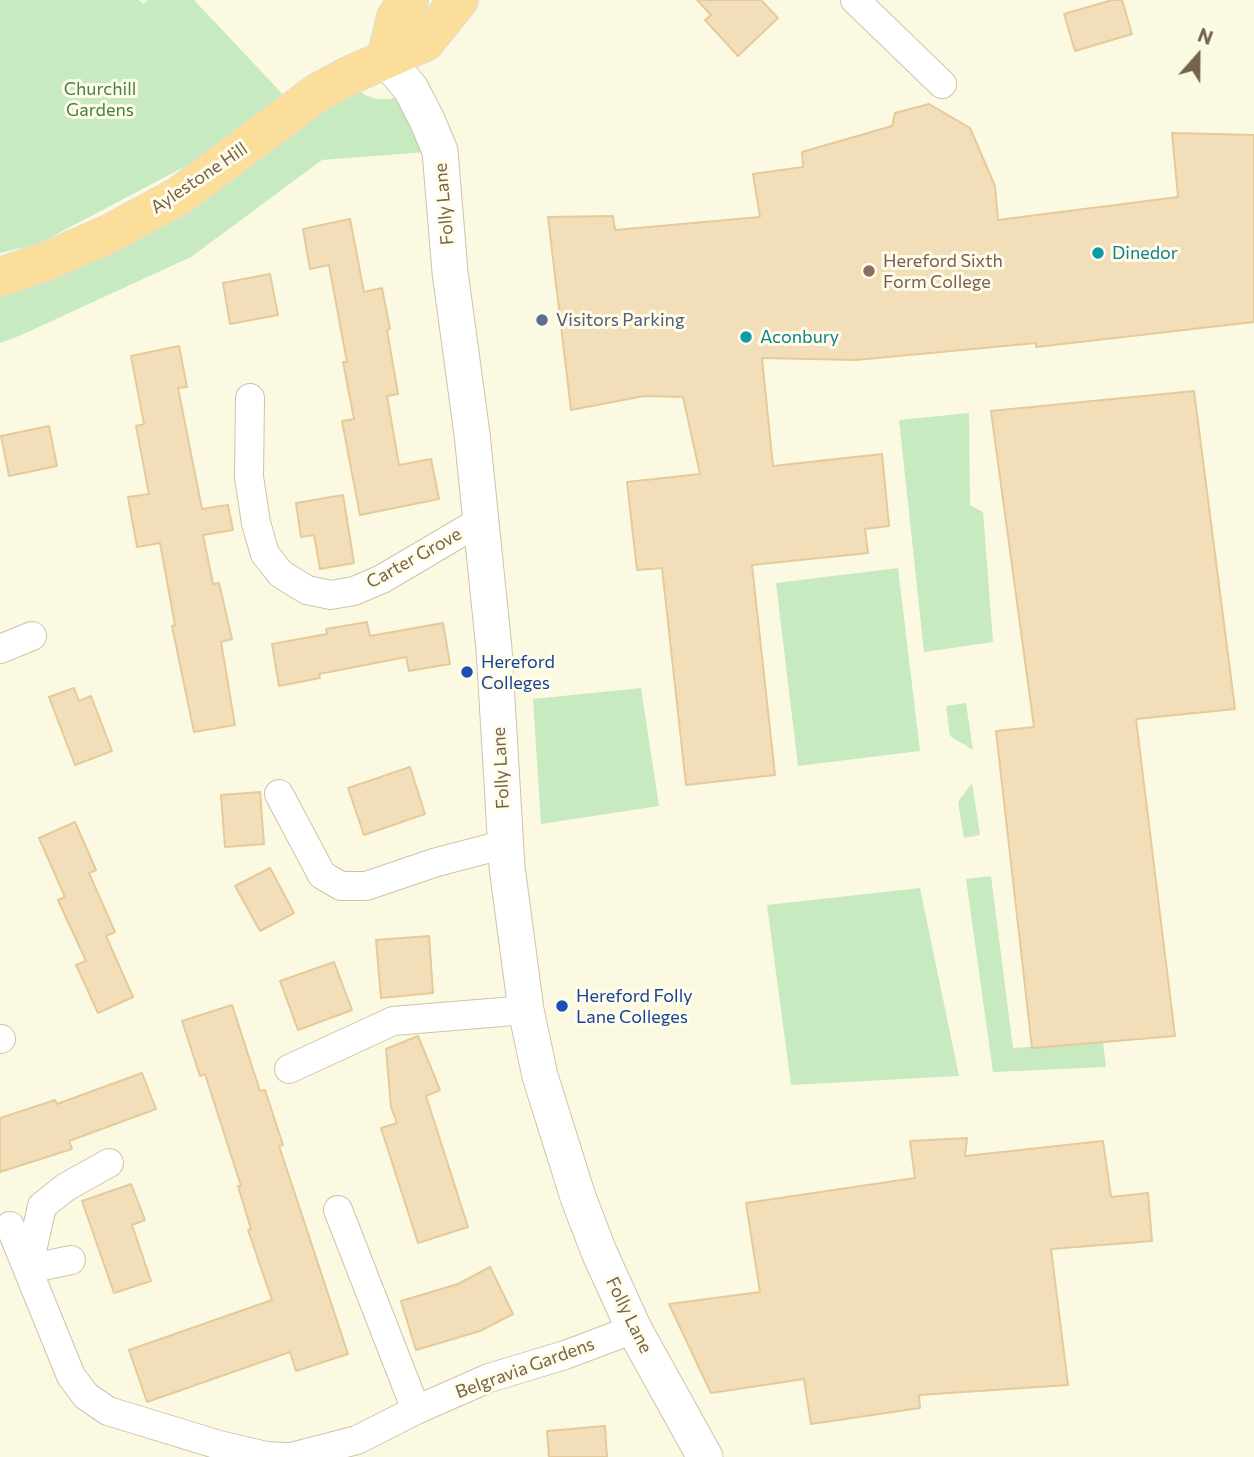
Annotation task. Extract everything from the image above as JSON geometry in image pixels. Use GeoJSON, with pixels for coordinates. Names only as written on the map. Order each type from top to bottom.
{"type":"FeatureCollection","features":[{"type":"Feature","properties":{"kind":"highway"},"geometry":{"type":"LineString","coordinates":[[386,59],[396,17],[409,0]]}},
{"type":"Feature","properties":{"kind":"highway","name":"Aylestone Hill"},"geometry":{"type":"LineString","coordinates":[[0,277],[50,260],[111,233],[179,196],[317,93],[425,42],[459,0]]}},
{"type":"Feature","properties":{"kind":"street"},"geometry":{"type":"LineString","coordinates":[[855,0],[942,84]]}},
{"type":"Feature","properties":{"kind":"street","name":"Folly Lane"},"geometry":{"type":"LineString","coordinates":[[386,59],[411,89],[440,151],[450,272],[482,520],[514,932],[540,1076],[578,1198],[599,1252],[634,1329],[705,1457]]}},
{"type":"Feature","properties":{"kind":"street","name":"Carter Grove"},"geometry":{"type":"LineString","coordinates":[[250,398],[249,477],[262,544],[265,554],[281,573],[307,590],[331,594],[354,591],[382,579],[482,520]]}},
{"type":"Feature","properties":{"kind":"street"},"geometry":{"type":"LineString","coordinates":[[0,649],[32,636]]}},
{"type":"Feature","properties":{"kind":"street"},"geometry":{"type":"LineString","coordinates":[[279,794],[322,875],[341,886],[366,886],[437,862],[506,844]]}},
{"type":"Feature","properties":{"kind":"street"},"geometry":{"type":"LineString","coordinates":[[289,1069],[393,1021],[526,1010]]}},
{"type":"Feature","properties":{"kind":"street"},"geometry":{"type":"LineString","coordinates":[[28,1269],[42,1206],[66,1187],[109,1163]]}},
{"type":"Feature","properties":{"kind":"street"},"geometry":{"type":"LineString","coordinates":[[338,1210],[416,1410]]}},
{"type":"Feature","properties":{"kind":"street"},"geometry":{"type":"LineString","coordinates":[[10,1226],[71,1376],[86,1396],[108,1411],[219,1445],[266,1456],[285,1457]]}},
{"type":"Feature","properties":{"kind":"street"},"geometry":{"type":"LineString","coordinates":[[28,1269],[71,1260]]}},
{"type":"Feature","properties":{"kind":"street","name":"Belgravia Gardens"},"geometry":{"type":"LineString","coordinates":[[291,1457],[361,1448],[416,1410],[488,1378],[565,1355],[634,1329]]}},
{"type":"Feature","properties":{"kind":"green space","name":"Churchill Gardens"},"geometry":{"type":"Polygon","coordinates":[[[0,0],[139,0],[143,4],[148,0],[194,0],[290,102],[260,127],[38,244],[0,253],[0,0]]]}},
{"type":"Feature","properties":{"kind":"green space"},"geometry":{"type":"Polygon","coordinates":[[[357,89],[367,96],[390,99],[411,89],[440,151],[322,160],[191,257],[0,343],[0,277],[357,89]]]}},
{"type":"Feature","properties":{"kind":"green space"},"geometry":{"type":"Polygon","coordinates":[[[969,413],[970,505],[983,512],[993,642],[924,652],[899,420],[969,413]]]}},
{"type":"Feature","properties":{"kind":"green space"},"geometry":{"type":"Polygon","coordinates":[[[898,568],[920,751],[798,766],[776,583],[898,568]]]}},
{"type":"Feature","properties":{"kind":"green space"},"geometry":{"type":"Polygon","coordinates":[[[641,688],[659,806],[541,824],[533,699],[641,688]]]}},
{"type":"Feature","properties":{"kind":"green space"},"geometry":{"type":"Polygon","coordinates":[[[966,703],[973,750],[950,736],[946,706],[966,703]]]}},
{"type":"Feature","properties":{"kind":"green space"},"geometry":{"type":"Polygon","coordinates":[[[972,783],[980,835],[964,838],[958,802],[972,783]]]}},
{"type":"Feature","properties":{"kind":"green space"},"geometry":{"type":"Polygon","coordinates":[[[991,876],[1013,1048],[1103,1042],[1106,1067],[993,1072],[966,879],[991,876]]]}},
{"type":"Feature","properties":{"kind":"green space"},"geometry":{"type":"Polygon","coordinates":[[[920,888],[959,1076],[791,1085],[767,905],[920,888]]]}},
{"type":"Feature","properties":{"kind":"building"},"geometry":{"type":"Polygon","coordinates":[[[697,0],[761,0],[778,18],[738,56],[705,20],[711,15],[697,0]]]}},
{"type":"Feature","properties":{"kind":"building"},"geometry":{"type":"Polygon","coordinates":[[[1112,0],[1122,0],[1132,34],[1075,51],[1064,14],[1112,0]]]}},
{"type":"Feature","properties":{"kind":"building","name":"Hereford Sixth Form College"},"geometry":{"type":"Polygon","coordinates":[[[929,104],[970,128],[995,186],[998,220],[1178,197],[1172,133],[1254,135],[1254,322],[1036,347],[1036,343],[856,360],[762,358],[773,466],[882,454],[889,526],[865,529],[868,553],[752,565],[775,775],[686,785],[662,568],[637,570],[627,482],[700,474],[683,397],[644,396],[571,410],[548,217],[613,216],[615,230],[760,217],[753,174],[803,167],[802,152],[892,126],[895,113],[929,104]]]}},
{"type":"Feature","properties":{"kind":"building"},"geometry":{"type":"Polygon","coordinates":[[[350,219],[364,292],[382,288],[398,394],[387,396],[399,465],[431,459],[439,499],[360,515],[342,421],[354,419],[343,362],[347,362],[329,265],[310,269],[303,229],[350,219]]]}},
{"type":"Feature","properties":{"kind":"building"},"geometry":{"type":"Polygon","coordinates":[[[270,274],[278,315],[230,324],[223,283],[270,274]]]}},
{"type":"Feature","properties":{"kind":"building"},"geometry":{"type":"Polygon","coordinates":[[[179,346],[187,387],[178,388],[202,509],[228,505],[233,530],[203,535],[213,584],[219,583],[232,639],[221,642],[235,725],[194,732],[172,626],[175,625],[160,543],[137,547],[128,497],[149,494],[136,426],[144,424],[131,356],[179,346]]]}},
{"type":"Feature","properties":{"kind":"building"},"geometry":{"type":"Polygon","coordinates":[[[1194,391],[1235,709],[1136,719],[1175,1036],[1032,1048],[996,731],[1034,727],[991,411],[1194,391]]]}},
{"type":"Feature","properties":{"kind":"building"},"geometry":{"type":"Polygon","coordinates":[[[49,426],[57,466],[9,476],[1,436],[49,426]]]}},
{"type":"Feature","properties":{"kind":"building"},"geometry":{"type":"Polygon","coordinates":[[[343,495],[354,563],[320,569],[314,535],[301,537],[296,503],[343,495]]]}},
{"type":"Feature","properties":{"kind":"building"},"geometry":{"type":"Polygon","coordinates":[[[367,622],[370,636],[443,623],[450,664],[409,671],[406,657],[319,674],[320,678],[279,686],[272,644],[327,634],[326,629],[367,622]]]}},
{"type":"Feature","properties":{"kind":"building"},"geometry":{"type":"Polygon","coordinates":[[[74,688],[79,701],[91,696],[112,751],[75,765],[49,697],[74,688]]]}},
{"type":"Feature","properties":{"kind":"building"},"geometry":{"type":"Polygon","coordinates":[[[410,767],[425,814],[364,835],[348,788],[410,767]]]}},
{"type":"Feature","properties":{"kind":"building"},"geometry":{"type":"Polygon","coordinates":[[[260,792],[264,844],[225,847],[221,795],[260,792]]]}},
{"type":"Feature","properties":{"kind":"building"},"geometry":{"type":"Polygon","coordinates":[[[75,822],[96,870],[89,873],[115,932],[106,936],[133,997],[98,1013],[76,965],[86,961],[58,900],[65,897],[39,838],[75,822]]]}},
{"type":"Feature","properties":{"kind":"building"},"geometry":{"type":"Polygon","coordinates":[[[270,868],[294,913],[260,931],[235,886],[270,868]]]}},
{"type":"Feature","properties":{"kind":"building"},"geometry":{"type":"Polygon","coordinates":[[[429,936],[433,993],[381,998],[376,940],[429,936]]]}},
{"type":"Feature","properties":{"kind":"building"},"geometry":{"type":"Polygon","coordinates":[[[334,962],[352,1010],[298,1030],[280,981],[334,962]]]}},
{"type":"Feature","properties":{"kind":"building"},"geometry":{"type":"Polygon","coordinates":[[[232,1005],[260,1091],[265,1090],[283,1145],[279,1146],[348,1354],[296,1371],[290,1352],[147,1402],[129,1350],[272,1300],[248,1230],[251,1229],[238,1186],[241,1186],[205,1074],[200,1076],[182,1021],[232,1005]]]}},
{"type":"Feature","properties":{"kind":"building"},"geometry":{"type":"Polygon","coordinates":[[[418,1036],[440,1090],[426,1096],[468,1227],[418,1243],[381,1128],[397,1123],[391,1107],[386,1049],[418,1036]]]}},
{"type":"Feature","properties":{"kind":"building"},"geometry":{"type":"Polygon","coordinates":[[[142,1073],[156,1109],[69,1141],[72,1149],[0,1172],[0,1118],[55,1100],[57,1104],[142,1073]]]}},
{"type":"Feature","properties":{"kind":"building"},"geometry":{"type":"Polygon","coordinates":[[[967,1138],[965,1156],[1103,1141],[1111,1197],[1148,1193],[1152,1241],[1051,1249],[1068,1385],[919,1395],[920,1408],[811,1424],[804,1379],[711,1393],[669,1304],[760,1292],[746,1203],[915,1178],[910,1141],[967,1138]]]}},
{"type":"Feature","properties":{"kind":"building"},"geometry":{"type":"Polygon","coordinates":[[[131,1184],[145,1220],[132,1225],[151,1281],[114,1293],[82,1201],[131,1184]]]}},
{"type":"Feature","properties":{"kind":"building"},"geometry":{"type":"Polygon","coordinates":[[[490,1267],[513,1314],[480,1331],[416,1350],[401,1301],[458,1284],[490,1267]]]}},
{"type":"Feature","properties":{"kind":"building"},"geometry":{"type":"Polygon","coordinates":[[[605,1426],[607,1457],[549,1457],[547,1431],[605,1426]]]}},
{"type":"Feature","properties":{"kind":"place","name":"Dinedor"},"geometry":{"type":"Point","coordinates":[1098,253]}},
{"type":"Feature","properties":{"kind":"place","name":"Hereford Sixth Form College"},"geometry":{"type":"Point","coordinates":[869,271]}},
{"type":"Feature","properties":{"kind":"place","name":"Visitors Parking"},"geometry":{"type":"Point","coordinates":[542,320]}},
{"type":"Feature","properties":{"kind":"place","name":"Aconbury"},"geometry":{"type":"Point","coordinates":[746,337]}},
{"type":"Feature","properties":{"kind":"place","name":"Hereford Colleges"},"geometry":{"type":"Point","coordinates":[467,672]}},
{"type":"Feature","properties":{"kind":"place","name":"Hereford Folly Lane Colleges"},"geometry":{"type":"Point","coordinates":[562,1006]}}]}
